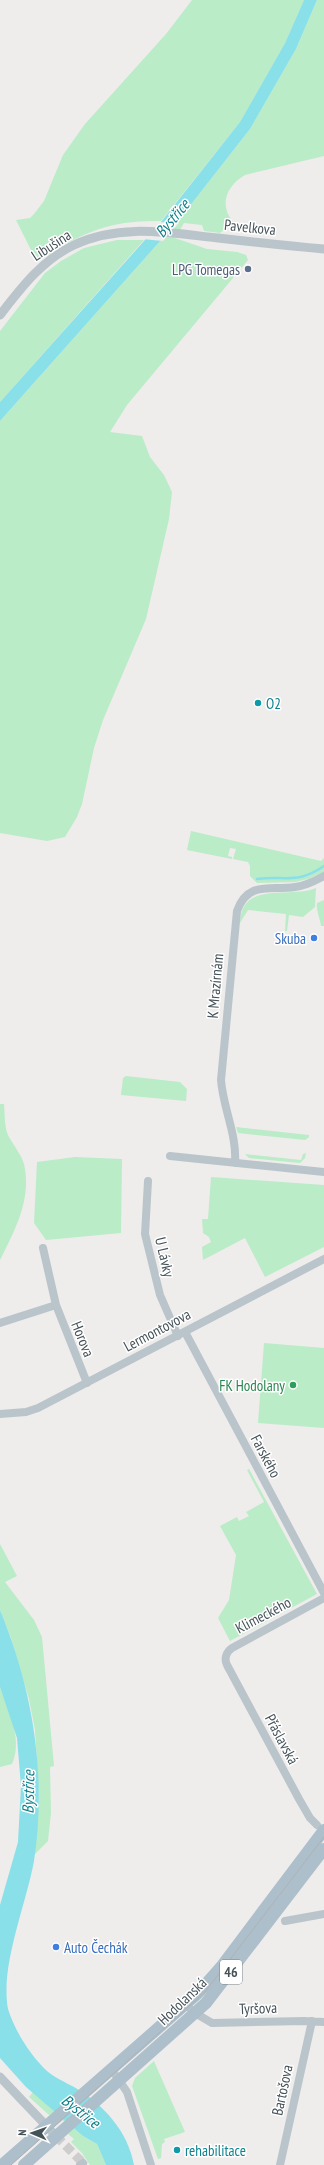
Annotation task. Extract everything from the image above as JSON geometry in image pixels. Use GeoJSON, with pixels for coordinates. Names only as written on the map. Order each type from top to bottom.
{"type":"FeatureCollection","features":[{"type":"Feature","properties":{"kind":"main road"},"geometry":{"type":"LineString","coordinates":[[2,2165],[112,2070],[191,2009],[320,1828]]}},
{"type":"Feature","properties":{"kind":"main road","name":"Hodolanská"},"geometry":{"type":"LineString","coordinates":[[56,2136],[120,2079],[191,2009],[223,1983],[324,1849]]}},
{"type":"Feature","properties":{"kind":"main road","name":"46"},"geometry":{"type":"LineString","coordinates":[[24,2165],[56,2136]]}},
{"type":"Feature","properties":{"kind":"street","name":"Libušina"},"geometry":{"type":"LineString","coordinates":[[0,315],[34,274],[64,251],[101,235],[137,230],[174,233]]}},
{"type":"Feature","properties":{"kind":"street","name":"Pavelkova"},"geometry":{"type":"LineString","coordinates":[[174,233],[324,249]]}},
{"type":"Feature","properties":{"kind":"street","name":"K Mrazírnám"},"geometry":{"type":"LineString","coordinates":[[235,1163],[235,1143],[222,1096],[220,1080],[237,911],[242,901],[257,888],[300,886],[324,876]]}},
{"type":"Feature","properties":{"kind":"street"},"geometry":{"type":"LineString","coordinates":[[170,1156],[324,1172]]}},
{"type":"Feature","properties":{"kind":"street","name":"U Lávky"},"geometry":{"type":"LineString","coordinates":[[148,1181],[145,1234],[160,1295],[181,1334]]}},
{"type":"Feature","properties":{"kind":"street","name":"Horova"},"geometry":{"type":"LineString","coordinates":[[43,1248],[56,1305],[87,1383]]}},
{"type":"Feature","properties":{"kind":"street","name":"Lermontovova"},"geometry":{"type":"LineString","coordinates":[[0,1414],[31,1411],[324,1259]]}},
{"type":"Feature","properties":{"kind":"street"},"geometry":{"type":"LineString","coordinates":[[0,1323],[56,1305]]}},
{"type":"Feature","properties":{"kind":"street","name":"Farského"},"geometry":{"type":"LineString","coordinates":[[181,1334],[324,1593]]}},
{"type":"Feature","properties":{"kind":"street","name":"Klimeckého"},"geometry":{"type":"LineString","coordinates":[[226,1664],[227,1654],[230,1649],[324,1598]]}},
{"type":"Feature","properties":{"kind":"street","name":"Přáslavská"},"geometry":{"type":"LineString","coordinates":[[226,1664],[301,1804],[312,1821],[320,1828]]}},
{"type":"Feature","properties":{"kind":"street"},"geometry":{"type":"LineString","coordinates":[[285,1921],[324,1914]]}},
{"type":"Feature","properties":{"kind":"street","name":"Tyršova"},"geometry":{"type":"LineString","coordinates":[[191,2009],[209,2022],[218,2023],[324,2022]]}},
{"type":"Feature","properties":{"kind":"street","name":"Bartošova"},"geometry":{"type":"LineString","coordinates":[[280,2165],[312,2021]]}},
{"type":"Feature","properties":{"kind":"street"},"geometry":{"type":"LineString","coordinates":[[112,2070],[120,2079],[127,2092],[150,2165]]}},
{"type":"Feature","properties":{"kind":"street"},"geometry":{"type":"LineString","coordinates":[[0,2077],[49,2123],[56,2136]]}},
{"type":"Feature","properties":{"kind":"green space"},"geometry":{"type":"Polygon","coordinates":[[[192,0],[304,0],[285,43],[240,122],[161,221],[126,223],[96,230],[67,243],[37,262],[16,220],[30,218],[34,214],[44,201],[63,155],[85,124],[166,34],[192,0]]]}},
{"type":"Feature","properties":{"kind":"green space"},"geometry":{"type":"Polygon","coordinates":[[[317,0],[324,0],[324,156],[245,175],[238,179],[229,190],[226,203],[226,209],[233,222],[220,233],[204,231],[202,225],[184,223],[175,238],[207,249],[237,252],[246,255],[248,260],[127,405],[110,432],[142,436],[150,457],[164,475],[172,492],[169,519],[146,619],[103,720],[94,748],[82,804],[77,817],[65,837],[47,841],[0,833],[0,421],[178,221],[250,129],[296,49],[317,0]]]}},
{"type":"Feature","properties":{"kind":"green space"},"geometry":{"type":"Polygon","coordinates":[[[117,240],[144,240],[0,402],[0,331],[45,273],[61,261],[84,248],[117,240]]]}},
{"type":"Feature","properties":{"kind":"green space"},"geometry":{"type":"Polygon","coordinates":[[[191,831],[321,861],[324,858],[324,866],[320,869],[290,880],[308,876],[324,867],[324,872],[308,879],[295,882],[257,883],[250,876],[250,866],[248,862],[233,859],[236,849],[230,848],[228,856],[232,857],[232,859],[187,850],[191,831]]]}},
{"type":"Feature","properties":{"kind":"green space"},"geometry":{"type":"Polygon","coordinates":[[[316,888],[315,907],[303,917],[289,915],[287,931],[285,931],[286,914],[248,910],[240,923],[242,910],[249,901],[258,896],[305,891],[316,888]]]}},
{"type":"Feature","properties":{"kind":"green space"},"geometry":{"type":"Polygon","coordinates":[[[324,900],[324,926],[321,926],[317,903],[324,900]]]}},
{"type":"Feature","properties":{"kind":"green space"},"geometry":{"type":"Polygon","coordinates":[[[126,1076],[180,1082],[187,1089],[186,1101],[121,1095],[123,1078],[126,1076]]]}},
{"type":"Feature","properties":{"kind":"green space"},"geometry":{"type":"Polygon","coordinates":[[[0,1104],[4,1104],[7,1134],[23,1160],[26,1177],[26,1190],[21,1214],[0,1260],[0,1104]]]}},
{"type":"Feature","properties":{"kind":"green space"},"geometry":{"type":"Polygon","coordinates":[[[236,1127],[309,1135],[309,1137],[305,1140],[238,1133],[236,1127]]]}},
{"type":"Feature","properties":{"kind":"green space"},"geometry":{"type":"Polygon","coordinates":[[[306,1153],[305,1158],[300,1163],[249,1158],[245,1154],[301,1160],[303,1154],[306,1153]]]}},
{"type":"Feature","properties":{"kind":"green space"},"geometry":{"type":"Polygon","coordinates":[[[75,1157],[122,1159],[121,1233],[46,1240],[34,1223],[37,1162],[75,1157]]]}},
{"type":"Feature","properties":{"kind":"green space"},"geometry":{"type":"Polygon","coordinates":[[[211,1177],[324,1185],[324,1247],[265,1277],[245,1238],[203,1260],[202,1247],[211,1242],[209,1237],[203,1233],[202,1219],[208,1219],[211,1177]]]}},
{"type":"Feature","properties":{"kind":"green space","name":"FK Hodolany"},"geometry":{"type":"Polygon","coordinates":[[[264,1343],[324,1348],[324,1428],[258,1423],[264,1343]]]}},
{"type":"Feature","properties":{"kind":"green space"},"geometry":{"type":"Polygon","coordinates":[[[249,1469],[317,1594],[230,1641],[218,1618],[229,1600],[236,1555],[220,1526],[237,1517],[239,1521],[249,1516],[246,1512],[264,1502],[247,1470],[249,1469]]]}},
{"type":"Feature","properties":{"kind":"green space"},"geometry":{"type":"Polygon","coordinates":[[[0,1544],[17,1576],[5,1582],[34,1620],[42,1637],[54,1766],[50,1767],[51,1813],[48,1841],[34,1855],[39,1797],[35,1730],[29,1699],[11,1638],[0,1610],[0,1544]]]}},
{"type":"Feature","properties":{"kind":"green space"},"geometry":{"type":"Polygon","coordinates":[[[0,1687],[14,1726],[16,1745],[12,1764],[0,1767],[0,1687]]]}},
{"type":"Feature","properties":{"kind":"green space"},"geometry":{"type":"Polygon","coordinates":[[[154,2061],[185,2132],[164,2139],[165,2142],[162,2144],[161,2158],[158,2159],[132,2086],[135,2078],[154,2061]]]}},
{"type":"Feature","properties":{"kind":"green space"},"geometry":{"type":"Polygon","coordinates":[[[33,2092],[83,2136],[97,2144],[106,2165],[90,2165],[82,2153],[71,2142],[74,2139],[68,2134],[73,2129],[54,2113],[49,2115],[29,2097],[33,2092]]]}},
{"type":"Feature","properties":{"kind":"water","name":"Bystřice"},"geometry":{"type":"Polygon","coordinates":[[[304,0],[317,0],[296,49],[250,129],[178,221],[0,421],[0,402],[161,222],[240,122],[285,43],[304,0]]]}},
{"type":"Feature","properties":{"kind":"water","name":"Bystřice"},"geometry":{"type":"Polygon","coordinates":[[[0,1610],[21,1671],[29,1702],[38,1765],[39,1797],[38,1829],[34,1861],[15,1935],[8,1974],[6,1992],[8,2009],[19,2034],[41,2065],[53,2076],[85,2094],[104,2110],[113,2120],[126,2141],[134,2165],[106,2165],[97,2144],[83,2136],[26,2087],[0,2058],[0,1905],[18,1842],[21,1786],[17,1738],[0,1687],[0,1610]]]}},
{"type":"Feature","properties":{"kind":"pier"},"geometry":{"type":"Polygon","coordinates":[[[158,222],[179,223],[163,241],[142,239],[158,222]]]}},
{"type":"Feature","properties":{"kind":"waterway"},"geometry":{"type":"LineString","coordinates":[[257,879],[298,877],[314,872],[324,866]]}},
{"type":"Feature","properties":{"kind":"tunnel"},"geometry":{"type":"LineString","coordinates":[[56,2136],[85,2165]]}},
{"type":"Feature","properties":{"kind":"tram line"},"geometry":{"type":"LineString","coordinates":[[11,2165],[205,1992],[324,1837]]}},
{"type":"Feature","properties":{"kind":"place","name":"LPG Tomegas"},"geometry":{"type":"Point","coordinates":[248,269]}},
{"type":"Feature","properties":{"kind":"place","name":"O2"},"geometry":{"type":"Point","coordinates":[258,703]}},
{"type":"Feature","properties":{"kind":"place","name":"Skuba"},"geometry":{"type":"Point","coordinates":[314,938]}},
{"type":"Feature","properties":{"kind":"place","name":"FK Hodolany"},"geometry":{"type":"Point","coordinates":[293,1385]}},
{"type":"Feature","properties":{"kind":"place","name":"Auto Čechák"},"geometry":{"type":"Point","coordinates":[56,1947]}},
{"type":"Feature","properties":{"kind":"place","name":"rehabilitace"},"geometry":{"type":"Point","coordinates":[177,2150]}}]}
